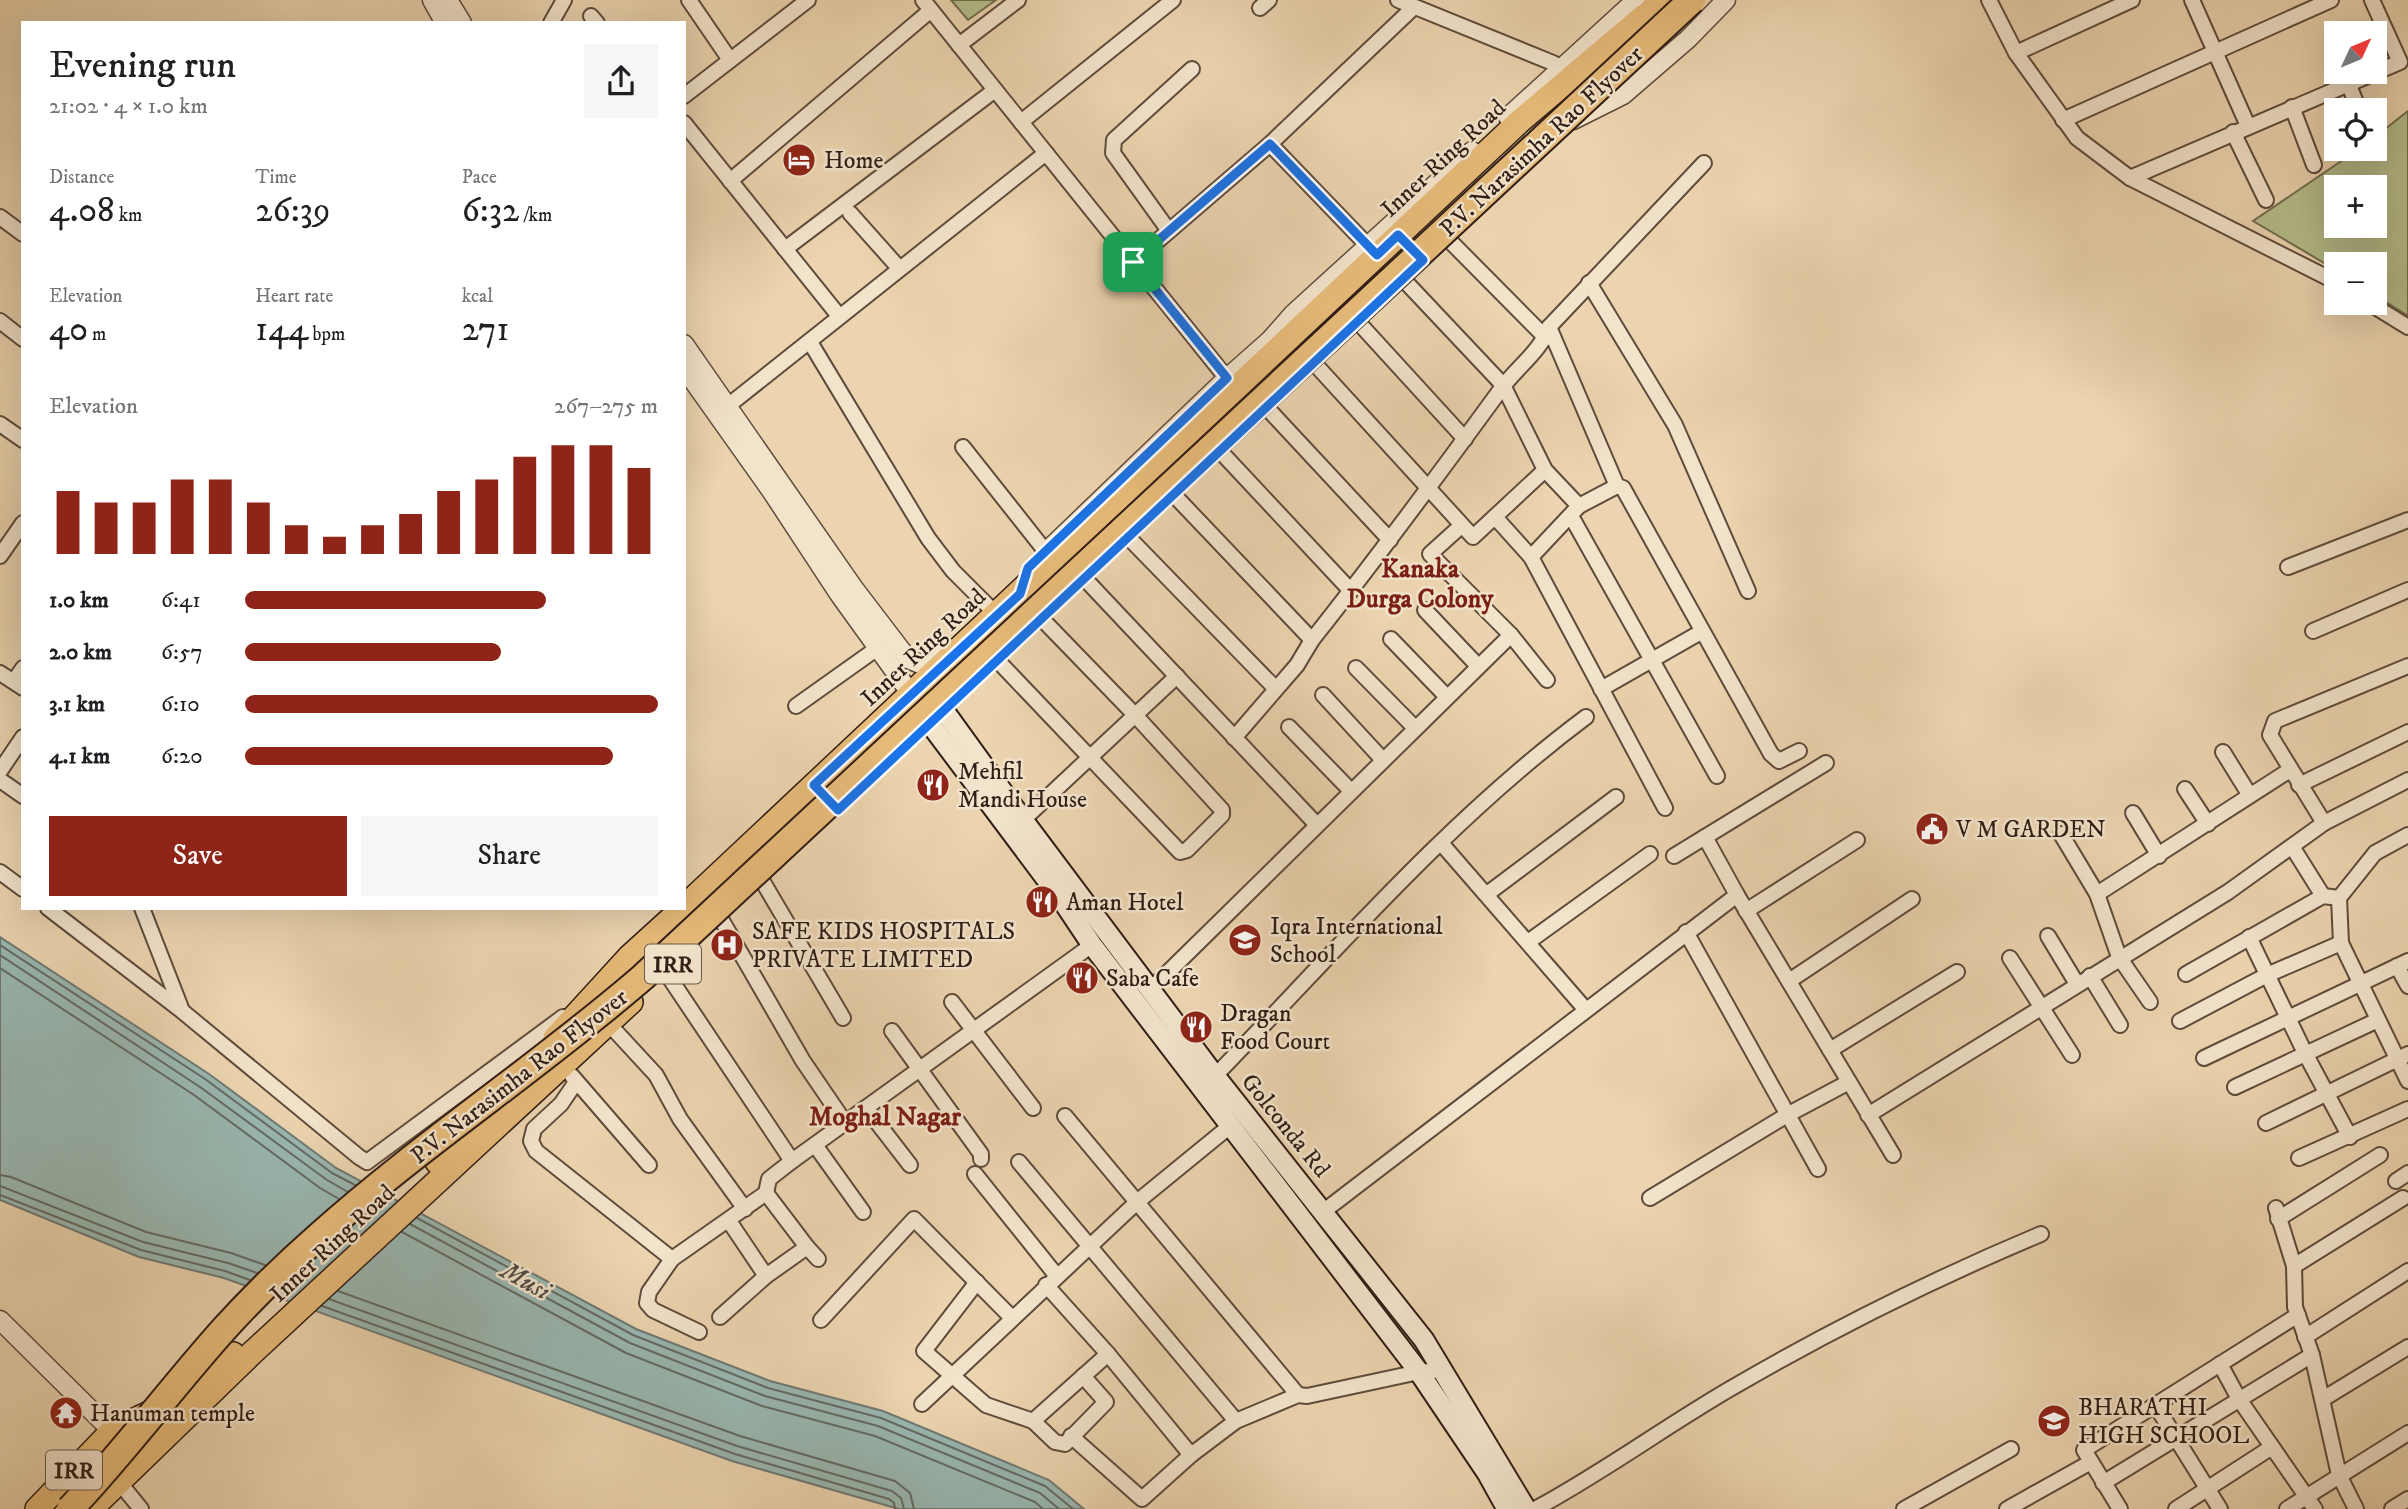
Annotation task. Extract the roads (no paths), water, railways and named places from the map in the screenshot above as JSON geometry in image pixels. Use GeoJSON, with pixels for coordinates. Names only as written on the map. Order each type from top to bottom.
{"type":"FeatureCollection","features":[{"type":"Feature","properties":{"kind":"highway","name":"P.V. Narasimha Rao Flyover"},"geometry":{"type":"LineString","coordinates":[[70,1509],[141,1430],[225,1327],[321,1234],[427,1146],[560,1046],[643,977],[1639,38],[1664,0]]}},
{"type":"Feature","properties":{"kind":"highway","name":"P.V. Narasimha Rao Flyover"},"geometry":{"type":"LineString","coordinates":[[48,1509],[252,1284],[310,1227],[415,1133],[529,1049],[631,965],[1639,38],[1695,0]]}},
{"type":"Feature","properties":{"kind":"main road","name":"Inner Ring Road"},"geometry":{"type":"LineString","coordinates":[[686,906],[1020,594],[1230,383],[1373,251],[1398,235],[1520,121],[1568,71],[1664,0]]}},
{"type":"Feature","properties":{"kind":"main road"},"geometry":{"type":"LineString","coordinates":[[938,718],[1695,0]]}},
{"type":"Feature","properties":{"kind":"main road"},"geometry":{"type":"LineString","coordinates":[[1398,235],[1423,260]]}},
{"type":"Feature","properties":{"kind":"main road","name":"Inner Ring Road"},"geometry":{"type":"LineString","coordinates":[[498,1113],[570,1072],[608,1023],[938,718]]}},
{"type":"Feature","properties":{"kind":"main road","name":"Golconda Rd"},"geometry":{"type":"LineString","coordinates":[[938,718],[1023,820],[1215,1076],[1424,1340],[1526,1509]]}},
{"type":"Feature","properties":{"kind":"main road","name":"Golconda Rd"},"geometry":{"type":"LineString","coordinates":[[938,718],[1092,945],[1419,1372],[1487,1473],[1507,1509]]}},
{"type":"Feature","properties":{"kind":"main road"},"geometry":{"type":"LineString","coordinates":[[810,788],[834,814]]}},
{"type":"Feature","properties":{"kind":"main road","name":"Inner Ring Road"},"geometry":{"type":"LineString","coordinates":[[91,1509],[246,1350],[498,1113],[615,972],[682,910]]}},
{"type":"Feature","properties":{"kind":"main road","name":"Inner Ring Road"},"geometry":{"type":"LineString","coordinates":[[37,1509],[112,1431],[178,1399],[246,1350]]}},
{"type":"Feature","properties":{"kind":"street"},"geometry":{"type":"LineString","coordinates":[[432,0],[444,21]]}},
{"type":"Feature","properties":{"kind":"street"},"geometry":{"type":"LineString","coordinates":[[448,0],[461,21]]}},
{"type":"Feature","properties":{"kind":"street"},"geometry":{"type":"LineString","coordinates":[[552,21],[564,0]]}},
{"type":"Feature","properties":{"kind":"street"},"geometry":{"type":"LineString","coordinates":[[689,0],[730,60]]}},
{"type":"Feature","properties":{"kind":"street"},"geometry":{"type":"LineString","coordinates":[[959,45],[1018,0]]}},
{"type":"Feature","properties":{"kind":"street"},"geometry":{"type":"LineString","coordinates":[[1021,122],[1173,0]]}},
{"type":"Feature","properties":{"kind":"street"},"geometry":{"type":"LineString","coordinates":[[1398,0],[1568,71]]}},
{"type":"Feature","properties":{"kind":"street"},"geometry":{"type":"LineString","coordinates":[[1270,144],[1373,251],[1568,71],[1636,0]]}},
{"type":"Feature","properties":{"kind":"street"},"geometry":{"type":"LineString","coordinates":[[1563,125],[1623,95],[1688,39],[1726,0]]}},
{"type":"Feature","properties":{"kind":"street"},"geometry":{"type":"LineString","coordinates":[[1989,0],[2016,53],[2077,138],[2130,178],[2324,276]]}},
{"type":"Feature","properties":{"kind":"street"},"geometry":{"type":"LineString","coordinates":[[2016,53],[2132,0]]}},
{"type":"Feature","properties":{"kind":"street"},"geometry":{"type":"LineString","coordinates":[[2192,0],[2248,126]]}},
{"type":"Feature","properties":{"kind":"street"},"geometry":{"type":"LineString","coordinates":[[2063,120],[2331,0]]}},
{"type":"Feature","properties":{"kind":"street"},"geometry":{"type":"LineString","coordinates":[[2372,0],[2404,60],[2387,67]]}},
{"type":"Feature","properties":{"kind":"street"},"geometry":{"type":"LineString","coordinates":[[686,94],[801,2]]}},
{"type":"Feature","properties":{"kind":"street"},"geometry":{"type":"LineString","coordinates":[[730,181],[927,5],[1230,383],[1028,568],[1020,594]]}},
{"type":"Feature","properties":{"kind":"street"},"geometry":{"type":"LineString","coordinates":[[1133,262],[1270,144],[1413,8]]}},
{"type":"Feature","properties":{"kind":"street"},"geometry":{"type":"LineString","coordinates":[[1169,231],[1112,153],[1114,140],[1192,69]]}},
{"type":"Feature","properties":{"kind":"street"},"geometry":{"type":"LineString","coordinates":[[2130,178],[2346,84]]}},
{"type":"Feature","properties":{"kind":"street"},"geometry":{"type":"LineString","coordinates":[[785,249],[995,90]]}},
{"type":"Feature","properties":{"kind":"street"},"geometry":{"type":"LineString","coordinates":[[2292,107],[2315,165]]}},
{"type":"Feature","properties":{"kind":"street"},"geometry":{"type":"LineString","coordinates":[[686,126],[839,316]]}},
{"type":"Feature","properties":{"kind":"street"},"geometry":{"type":"LineString","coordinates":[[2233,132],[2266,200]]}},
{"type":"Feature","properties":{"kind":"street"},"geometry":{"type":"LineString","coordinates":[[729,405],[1046,153]]}},
{"type":"Feature","properties":{"kind":"street"},"geometry":{"type":"LineString","coordinates":[[1234,738],[1297,665],[1312,640],[1428,490],[1503,385],[1589,283],[1704,163]]}},
{"type":"Feature","properties":{"kind":"street"},"geometry":{"type":"LineString","coordinates":[[850,213],[899,268]]}},
{"type":"Feature","properties":{"kind":"street"},"geometry":{"type":"LineString","coordinates":[[0,217],[21,233]]}},
{"type":"Feature","properties":{"kind":"street"},"geometry":{"type":"LineString","coordinates":[[1447,238],[1547,332],[1617,486],[1623,488],[1771,754],[1779,761],[1798,751]]}},
{"type":"Feature","properties":{"kind":"street"},"geometry":{"type":"LineString","coordinates":[[1403,279],[1503,385],[1545,471],[1575,511],[1650,660],[1717,776]]}},
{"type":"Feature","properties":{"kind":"street"},"geometry":{"type":"LineString","coordinates":[[1589,283],[1675,425],[1748,591]]}},
{"type":"Feature","properties":{"kind":"street"},"geometry":{"type":"LineString","coordinates":[[2387,314],[2408,327]]}},
{"type":"Feature","properties":{"kind":"street"},"geometry":{"type":"LineString","coordinates":[[0,321],[21,337]]}},
{"type":"Feature","properties":{"kind":"street"},"geometry":{"type":"LineString","coordinates":[[1358,322],[1465,439]]}},
{"type":"Feature","properties":{"kind":"street"},"geometry":{"type":"LineString","coordinates":[[686,347],[853,587],[908,659],[925,666],[975,624],[994,618],[928,538],[810,342]]}},
{"type":"Feature","properties":{"kind":"street"},"geometry":{"type":"LineString","coordinates":[[1314,363],[1473,537],[1545,471]]}},
{"type":"Feature","properties":{"kind":"street"},"geometry":{"type":"LineString","coordinates":[[686,373],[772,492],[839,594],[911,694]]}},
{"type":"Feature","properties":{"kind":"street"},"geometry":{"type":"LineString","coordinates":[[1267,408],[1390,540]]}},
{"type":"Feature","properties":{"kind":"street"},"geometry":{"type":"LineString","coordinates":[[0,424],[21,439]]}},
{"type":"Feature","properties":{"kind":"street"},"geometry":{"type":"LineString","coordinates":[[963,447],[1046,552]]}},
{"type":"Feature","properties":{"kind":"street"},"geometry":{"type":"LineString","coordinates":[[1220,451],[1351,591]]}},
{"type":"Feature","properties":{"kind":"street"},"geometry":{"type":"LineString","coordinates":[[1531,557],[1575,511],[1617,486]]}},
{"type":"Feature","properties":{"kind":"street"},"geometry":{"type":"LineString","coordinates":[[1174,495],[1312,640]]}},
{"type":"Feature","properties":{"kind":"street"},"geometry":{"type":"LineString","coordinates":[[1495,517],[1531,557],[1665,807]]}},
{"type":"Feature","properties":{"kind":"street"},"geometry":{"type":"LineString","coordinates":[[2288,567],[2408,520]]}},
{"type":"Feature","properties":{"kind":"street"},"geometry":{"type":"LineString","coordinates":[[1461,526],[1430,554],[1511,635],[1547,680]]}},
{"type":"Feature","properties":{"kind":"street"},"geometry":{"type":"LineString","coordinates":[[0,556],[20,532]]}},
{"type":"Feature","properties":{"kind":"street"},"geometry":{"type":"LineString","coordinates":[[1129,538],[1275,688]]}},
{"type":"Feature","properties":{"kind":"street"},"geometry":{"type":"LineString","coordinates":[[1085,579],[1317,825]]}},
{"type":"Feature","properties":{"kind":"street"},"geometry":{"type":"LineString","coordinates":[[2313,631],[2408,590]]}},
{"type":"Feature","properties":{"kind":"street"},"geometry":{"type":"LineString","coordinates":[[1425,610],[1478,666]]}},
{"type":"Feature","properties":{"kind":"street"},"geometry":{"type":"LineString","coordinates":[[998,661],[1180,852],[1187,850],[1222,816],[1222,810],[1042,619]]}},
{"type":"Feature","properties":{"kind":"street"},"geometry":{"type":"LineString","coordinates":[[1601,689],[1701,632]]}},
{"type":"Feature","properties":{"kind":"street"},"geometry":{"type":"LineString","coordinates":[[1151,989],[1511,635]]}},
{"type":"Feature","properties":{"kind":"street"},"geometry":{"type":"LineString","coordinates":[[1391,639],[1447,697]]}},
{"type":"Feature","properties":{"kind":"street"},"geometry":{"type":"LineString","coordinates":[[796,706],[879,647]]}},
{"type":"Feature","properties":{"kind":"street"},"geometry":{"type":"LineString","coordinates":[[2324,823],[2270,735],[2275,721],[2408,666]]}},
{"type":"Feature","properties":{"kind":"street"},"geometry":{"type":"LineString","coordinates":[[1356,668],[1415,728]]}},
{"type":"Feature","properties":{"kind":"street"},"geometry":{"type":"LineString","coordinates":[[0,673],[18,684]]}},
{"type":"Feature","properties":{"kind":"street"},"geometry":{"type":"LineString","coordinates":[[1023,820],[1177,676]]}},
{"type":"Feature","properties":{"kind":"street"},"geometry":{"type":"LineString","coordinates":[[1323,695],[1383,760]]}},
{"type":"Feature","properties":{"kind":"street"},"geometry":{"type":"LineString","coordinates":[[1215,1076],[1441,843],[1533,757],[1586,718]]}},
{"type":"Feature","properties":{"kind":"street"},"geometry":{"type":"LineString","coordinates":[[1289,727],[1351,791]]}},
{"type":"Feature","properties":{"kind":"street"},"geometry":{"type":"LineString","coordinates":[[2299,785],[2408,732]]}},
{"type":"Feature","properties":{"kind":"street"},"geometry":{"type":"LineString","coordinates":[[0,771],[21,740]]}},
{"type":"Feature","properties":{"kind":"street"},"geometry":{"type":"LineString","coordinates":[[2223,752],[2249,794]]}},
{"type":"Feature","properties":{"kind":"street"},"geometry":{"type":"LineString","coordinates":[[1674,856],[1826,763]]}},
{"type":"Feature","properties":{"kind":"street"},"geometry":{"type":"LineString","coordinates":[[2097,894],[2290,770]]}},
{"type":"Feature","properties":{"kind":"street"},"geometry":{"type":"LineString","coordinates":[[0,780],[21,795]]}},
{"type":"Feature","properties":{"kind":"street"},"geometry":{"type":"LineString","coordinates":[[1868,1115],[2119,957],[2228,892],[2324,823],[2408,780]]}},
{"type":"Feature","properties":{"kind":"street"},"geometry":{"type":"LineString","coordinates":[[2185,789],[2208,824]]}},
{"type":"Feature","properties":{"kind":"street"},"geometry":{"type":"LineString","coordinates":[[1487,894],[1616,797]]}},
{"type":"Feature","properties":{"kind":"street"},"geometry":{"type":"LineString","coordinates":[[2133,813],[2159,856]]}},
{"type":"Feature","properties":{"kind":"street"},"geometry":{"type":"LineString","coordinates":[[2061,834],[2097,894],[2119,957],[2150,1002]]}},
{"type":"Feature","properties":{"kind":"street"},"geometry":{"type":"LineString","coordinates":[[2186,974],[2249,937],[2331,897],[2375,853],[2408,835]]}},
{"type":"Feature","properties":{"kind":"street"},"geometry":{"type":"LineString","coordinates":[[1705,837],[1746,911],[1893,1155]]}},
{"type":"Feature","properties":{"kind":"street"},"geometry":{"type":"LineString","coordinates":[[1746,911],[1857,840]]}},
{"type":"Feature","properties":{"kind":"street"},"geometry":{"type":"LineString","coordinates":[[1441,843],[1586,1010]]}},
{"type":"Feature","properties":{"kind":"street"},"geometry":{"type":"LineString","coordinates":[[2292,848],[2331,897],[2341,943],[2378,1020],[2402,1056],[2408,1080]]}},
{"type":"Feature","properties":{"kind":"street"},"geometry":{"type":"LineString","coordinates":[[1528,942],[1650,854]]}},
{"type":"Feature","properties":{"kind":"street"},"geometry":{"type":"LineString","coordinates":[[0,872],[21,888]]}},
{"type":"Feature","properties":{"kind":"street"},"geometry":{"type":"LineString","coordinates":[[763,882],[843,1018]]}},
{"type":"Feature","properties":{"kind":"street"},"geometry":{"type":"LineString","coordinates":[[1324,1211],[1737,895]]}},
{"type":"Feature","properties":{"kind":"street"},"geometry":{"type":"LineString","coordinates":[[1788,981],[1912,899]]}},
{"type":"Feature","properties":{"kind":"street"},"geometry":{"type":"LineString","coordinates":[[51,910],[182,1011],[367,1162],[568,1014],[615,972]]}},
{"type":"Feature","properties":{"kind":"street"},"geometry":{"type":"LineString","coordinates":[[143,910],[182,1011]]}},
{"type":"Feature","properties":{"kind":"street"},"geometry":{"type":"LineString","coordinates":[[722,919],[803,1061],[846,1124]]}},
{"type":"Feature","properties":{"kind":"street"},"geometry":{"type":"LineString","coordinates":[[1686,932],[1818,1169]]}},
{"type":"Feature","properties":{"kind":"street"},"geometry":{"type":"LineString","coordinates":[[2048,936],[2077,984]]}},
{"type":"Feature","properties":{"kind":"street"},"geometry":{"type":"LineString","coordinates":[[2249,937],[2305,1053],[2350,1137]]}},
{"type":"Feature","properties":{"kind":"street"},"geometry":{"type":"LineString","coordinates":[[2180,1021],[2267,975],[2341,943]]}},
{"type":"Feature","properties":{"kind":"street"},"geometry":{"type":"LineString","coordinates":[[699,1332],[653,1310],[647,1303],[649,1292],[672,1259],[766,1193],[769,1179],[792,1161],[1092,945]]}},
{"type":"Feature","properties":{"kind":"street"},"geometry":{"type":"LineString","coordinates":[[2010,958],[2072,1055]]}},
{"type":"Feature","properties":{"kind":"street"},"geometry":{"type":"LineString","coordinates":[[2204,1058],[2402,963],[2408,986]]}},
{"type":"Feature","properties":{"kind":"street"},"geometry":{"type":"LineString","coordinates":[[664,971],[792,1161]]}},
{"type":"Feature","properties":{"kind":"street"},"geometry":{"type":"LineString","coordinates":[[1830,1050],[1957,972]]}},
{"type":"Feature","properties":{"kind":"street"},"geometry":{"type":"LineString","coordinates":[[2090,976],[2120,1025]]}},
{"type":"Feature","properties":{"kind":"street"},"geometry":{"type":"LineString","coordinates":[[952,1002],[1033,1108]]}},
{"type":"Feature","properties":{"kind":"street"},"geometry":{"type":"LineString","coordinates":[[2235,1087],[2378,1020]]}},
{"type":"Feature","properties":{"kind":"street"},"geometry":{"type":"LineString","coordinates":[[608,1023],[656,1074],[680,1119],[745,1209]]}},
{"type":"Feature","properties":{"kind":"street"},"geometry":{"type":"LineString","coordinates":[[892,1031],[981,1154],[981,1158]]}},
{"type":"Feature","properties":{"kind":"street"},"geometry":{"type":"LineString","coordinates":[[2266,1123],[2402,1056]]}},
{"type":"Feature","properties":{"kind":"street"},"geometry":{"type":"LineString","coordinates":[[570,1072],[649,1165]]}},
{"type":"Feature","properties":{"kind":"street"},"geometry":{"type":"LineString","coordinates":[[570,1072],[561,1104],[534,1129],[531,1141],[537,1151],[672,1259]]}},
{"type":"Feature","properties":{"kind":"street"},"geometry":{"type":"LineString","coordinates":[[1650,1198],[1787,1115],[1849,1082]]}},
{"type":"Feature","properties":{"kind":"street"},"geometry":{"type":"LineString","coordinates":[[866,1108],[910,1165]]}},
{"type":"Feature","properties":{"kind":"street"},"geometry":{"type":"LineString","coordinates":[[2299,1158],[2408,1109]]}},
{"type":"Feature","properties":{"kind":"street"},"geometry":{"type":"LineString","coordinates":[[1065,1116],[1298,1395]]}},
{"type":"Feature","properties":{"kind":"street"},"geometry":{"type":"LineString","coordinates":[[922,1404],[1137,1202],[1230,1126]]}},
{"type":"Feature","properties":{"kind":"street"},"geometry":{"type":"LineString","coordinates":[[815,1145],[863,1212]]}},
{"type":"Feature","properties":{"kind":"street"},"geometry":{"type":"LineString","coordinates":[[2356,1509],[2339,1475],[2312,1354],[2295,1307],[2294,1266],[2277,1213],[2380,1156]]}},
{"type":"Feature","properties":{"kind":"street"},"geometry":{"type":"LineString","coordinates":[[1019,1162],[1236,1420]]}},
{"type":"Feature","properties":{"kind":"street"},"geometry":{"type":"LineString","coordinates":[[975,1174],[1051,1280],[1191,1455]]}},
{"type":"Feature","properties":{"kind":"street"},"geometry":{"type":"LineString","coordinates":[[766,1193],[818,1259]]}},
{"type":"Feature","properties":{"kind":"street"},"geometry":{"type":"LineString","coordinates":[[2294,1266],[2403,1198]]}},
{"type":"Feature","properties":{"kind":"street"},"geometry":{"type":"LineString","coordinates":[[821,1320],[914,1219],[1012,1318]]}},
{"type":"Feature","properties":{"kind":"street"},"geometry":{"type":"LineString","coordinates":[[729,1221],[766,1276]]}},
{"type":"Feature","properties":{"kind":"street"},"geometry":{"type":"LineString","coordinates":[[1535,1509],[1733,1386],[1821,1338],[1989,1256],[2041,1234]]}},
{"type":"Feature","properties":{"kind":"street"},"geometry":{"type":"LineString","coordinates":[[720,1317],[766,1276],[807,1247]]}},
{"type":"Feature","properties":{"kind":"street"},"geometry":{"type":"LineString","coordinates":[[2305,1337],[2408,1271]]}},
{"type":"Feature","properties":{"kind":"street"},"geometry":{"type":"LineString","coordinates":[[977,1282],[924,1351],[986,1405],[1033,1421],[1061,1445],[1106,1402],[1083,1376]]}},
{"type":"Feature","properties":{"kind":"street"},"geometry":{"type":"LineString","coordinates":[[2114,1507],[2084,1450],[2298,1315]]}},
{"type":"Feature","properties":{"kind":"street"},"geometry":{"type":"LineString","coordinates":[[0,1320],[112,1431]]}},
{"type":"Feature","properties":{"kind":"street"},"geometry":{"type":"LineString","coordinates":[[2323,1399],[2408,1347]]}},
{"type":"Feature","properties":{"kind":"street"},"geometry":{"type":"LineString","coordinates":[[1033,1421],[1108,1354]]}},
{"type":"Feature","properties":{"kind":"street"},"geometry":{"type":"LineString","coordinates":[[2103,1483],[2312,1354]]}},
{"type":"Feature","properties":{"kind":"street"},"geometry":{"type":"LineString","coordinates":[[2220,1364],[2239,1399],[2311,1503]]}},
{"type":"Feature","properties":{"kind":"street"},"geometry":{"type":"LineString","coordinates":[[1071,1436],[1142,1499],[1191,1455],[1236,1420],[1298,1395],[1442,1370]]}},
{"type":"Feature","properties":{"kind":"street"},"geometry":{"type":"LineString","coordinates":[[2156,1406],[2220,1509]]}},
{"type":"Feature","properties":{"kind":"street"},"geometry":{"type":"LineString","coordinates":[[2287,1509],[2311,1503],[2339,1475],[2408,1433]]}},
{"type":"Feature","properties":{"kind":"street"},"geometry":{"type":"LineString","coordinates":[[2176,1509],[2272,1447]]}},
{"type":"Feature","properties":{"kind":"street"},"geometry":{"type":"LineString","coordinates":[[1904,1509],[2011,1449]]}},
{"type":"Feature","properties":{"kind":"street"},"geometry":{"type":"LineString","coordinates":[[2007,1509],[2091,1462]]}},
{"type":"Feature","properties":{"kind":"street"},"geometry":{"type":"LineString","coordinates":[[119,1482],[141,1509]]}},
{"type":"Feature","properties":{"kind":"street"},"geometry":{"type":"LineString","coordinates":[[2392,1509],[2408,1499]]}},
{"type":"Feature","properties":{"kind":"water","name":"Musi"},"geometry":{"type":"Polygon","coordinates":[[[0,937],[209,1074],[336,1168],[636,1329],[770,1381],[883,1411],[1049,1480],[1084,1509],[899,1509],[732,1461],[224,1278],[139,1257],[0,1200],[0,937]]]}},
{"type":"Feature","properties":{"kind":"place","name":"Home"},"geometry":{"type":"Point","coordinates":[799,160]}},
{"type":"Feature","properties":{"kind":"place","name":"Mehfil Mandi House"},"geometry":{"type":"Point","coordinates":[933,785]}},
{"type":"Feature","properties":{"kind":"place","name":"V M GARDEN"},"geometry":{"type":"Point","coordinates":[1932,829]}},
{"type":"Feature","properties":{"kind":"place","name":"Aman Hotel"},"geometry":{"type":"Point","coordinates":[1042,902]}},
{"type":"Feature","properties":{"kind":"place","name":"Iqra International School"},"geometry":{"type":"Point","coordinates":[1245,940]}},
{"type":"Feature","properties":{"kind":"place","name":"SAFE KIDS HOSPITALS PRIVATE LIMITED"},"geometry":{"type":"Point","coordinates":[727,945]}},
{"type":"Feature","properties":{"kind":"place","name":"Saba Cafe"},"geometry":{"type":"Point","coordinates":[1082,978]}},
{"type":"Feature","properties":{"kind":"place","name":"Dragan Food Court"},"geometry":{"type":"Point","coordinates":[1196,1027]}},
{"type":"Feature","properties":{"kind":"place","name":"Hanuman temple"},"geometry":{"type":"Point","coordinates":[66,1413]}},
{"type":"Feature","properties":{"kind":"place","name":"BHARATHI HIGH SCHOOL"},"geometry":{"type":"Point","coordinates":[2054,1421]}},
{"type":"Feature","properties":{"kind":"district","name":"Kanaka Durga Colony"},"geometry":{"type":"Point","coordinates":[1420,583]}},
{"type":"Feature","properties":{"kind":"district","name":"Moghal Nagar"},"geometry":{"type":"Point","coordinates":[885,1116]}}]}
